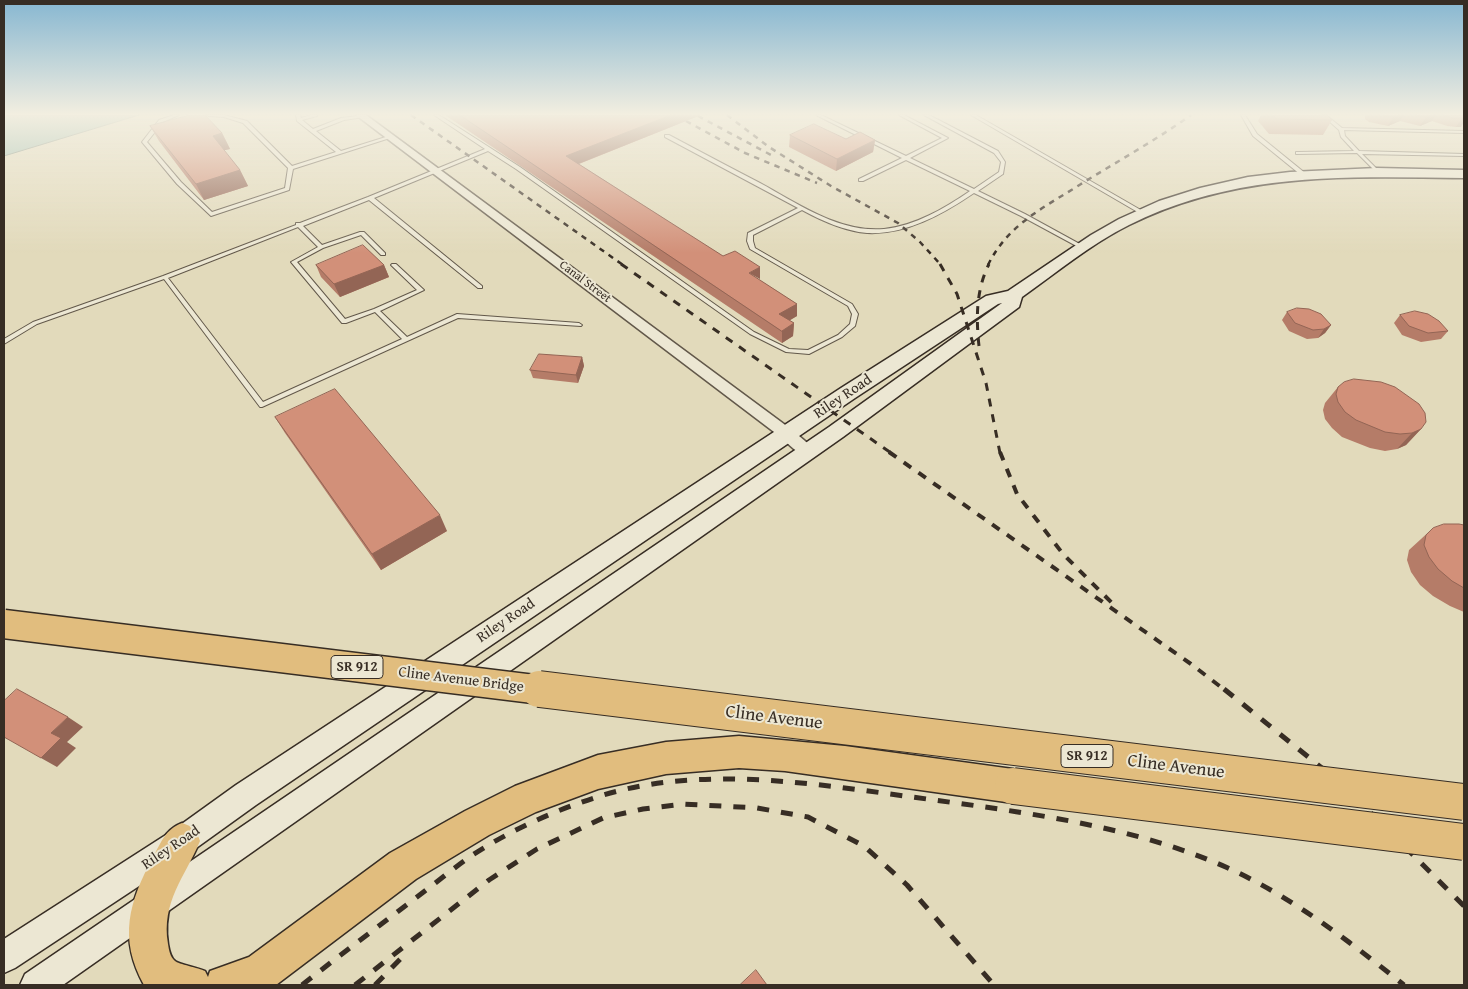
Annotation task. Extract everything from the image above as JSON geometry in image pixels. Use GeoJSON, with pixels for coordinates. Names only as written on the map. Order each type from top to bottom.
{"type":"FeatureCollection","features":[{"type":"Feature","properties":{"kind":"highway","name":"Cline Avenue Bridge"},"geometry":{"type":"LineString","coordinates":[[4,624],[710,710]]}},
{"type":"Feature","properties":{"kind":"highway","name":"Cline Avenue"},"geometry":{"type":"LineString","coordinates":[[710,710],[1464,802]]}},
{"type":"Feature","properties":{"kind":"highway"},"geometry":{"type":"LineString","coordinates":[[224,985],[251,979],[402,866],[477,823],[528,798],[598,772],[666,758],[739,752],[785,755],[1013,786],[1464,842]]}},
{"type":"Feature","properties":{"kind":"highway"},"geometry":{"type":"LineString","coordinates":[[182,841],[149,907],[148,938],[153,960],[162,976],[177,983],[191,985]]}},
{"type":"Feature","properties":{"kind":"main road","name":"Riley Road"},"geometry":{"type":"LineString","coordinates":[[4,957],[182,841],[246,796],[787,434],[988,303],[996,298],[1014,294],[1115,227],[1173,200],[1218,187],[1263,178],[1303,174],[1377,172],[1464,174]]}},
{"type":"Feature","properties":{"kind":"main road","name":"Riley Road"},"geometry":{"type":"LineString","coordinates":[[36,985],[807,451],[1013,303],[1014,294]]}},
{"type":"Feature","properties":{"kind":"street","name":"Canal Street"},"geometry":{"type":"LineString","coordinates":[[423,161],[787,434],[807,451]]}},
{"type":"Feature","properties":{"kind":"lane"},"geometry":{"type":"LineString","coordinates":[[160,161],[179,183],[212,214],[287,189],[291,168]]}},
{"type":"Feature","properties":{"kind":"lane"},"geometry":{"type":"LineString","coordinates":[[284,161],[291,168]]}},
{"type":"Feature","properties":{"kind":"lane"},"geometry":{"type":"LineString","coordinates":[[291,168],[313,161]]}},
{"type":"Feature","properties":{"kind":"lane"},"geometry":{"type":"LineString","coordinates":[[4,342],[35,323],[370,198],[458,161]]}},
{"type":"Feature","properties":{"kind":"lane"},"geometry":{"type":"LineString","coordinates":[[507,161],[752,333],[788,351],[809,352],[840,336],[853,325],[855,314],[850,305],[753,248],[750,241],[750,234],[802,208]]}},
{"type":"Feature","properties":{"kind":"lane"},"geometry":{"type":"LineString","coordinates":[[714,161],[802,208],[846,227],[868,231],[892,230],[909,226],[976,192],[1001,173],[1002,161]]}},
{"type":"Feature","properties":{"kind":"lane"},"geometry":{"type":"LineString","coordinates":[[861,180],[898,161]]}},
{"type":"Feature","properties":{"kind":"lane"},"geometry":{"type":"LineString","coordinates":[[911,161],[1023,215],[1084,248]]}},
{"type":"Feature","properties":{"kind":"lane"},"geometry":{"type":"LineString","coordinates":[[1056,161],[1143,213]]}},
{"type":"Feature","properties":{"kind":"lane"},"geometry":{"type":"LineString","coordinates":[[1287,161],[1303,174]]}},
{"type":"Feature","properties":{"kind":"lane"},"geometry":{"type":"LineString","coordinates":[[1367,161],[1377,172]]}},
{"type":"Feature","properties":{"kind":"lane"},"geometry":{"type":"LineString","coordinates":[[370,198],[480,288]]}},
{"type":"Feature","properties":{"kind":"lane"},"geometry":{"type":"LineString","coordinates":[[298,224],[321,247]]}},
{"type":"Feature","properties":{"kind":"lane"},"geometry":{"type":"LineString","coordinates":[[383,254],[362,233],[321,247],[294,262],[344,322],[421,290],[394,265]]}},
{"type":"Feature","properties":{"kind":"lane"},"geometry":{"type":"LineString","coordinates":[[165,276],[262,405],[457,316],[579,324]]}},
{"type":"Feature","properties":{"kind":"lane"},"geometry":{"type":"LineString","coordinates":[[376,310],[406,340]]}},
{"type":"Feature","properties":{"kind":"building"},"geometry":{"type":"Polygon","coordinates":[[[178,161],[233,161],[240,170],[196,184],[178,161]]]}},
{"type":"Feature","properties":{"kind":"building"},"geometry":{"type":"Polygon","coordinates":[[[529,161],[574,161],[723,256],[735,251],[760,267],[749,273],[797,304],[779,314],[794,323],[782,331],[529,161]]]}},
{"type":"Feature","properties":{"kind":"building"},"geometry":{"type":"Polygon","coordinates":[[[363,245],[384,265],[334,284],[316,265],[363,245]]]}},
{"type":"Feature","properties":{"kind":"building"},"geometry":{"type":"Polygon","coordinates":[[[1297,308],[1309,309],[1321,314],[1331,325],[1324,329],[1313,330],[1295,323],[1287,312],[1297,308]]]}},
{"type":"Feature","properties":{"kind":"building"},"geometry":{"type":"Polygon","coordinates":[[[1415,311],[1428,314],[1439,321],[1448,331],[1428,333],[1409,326],[1400,315],[1415,311]]]}},
{"type":"Feature","properties":{"kind":"building"},"geometry":{"type":"Polygon","coordinates":[[[539,354],[582,357],[576,375],[530,370],[539,354]]]}},
{"type":"Feature","properties":{"kind":"building"},"geometry":{"type":"Polygon","coordinates":[[[1354,379],[1381,382],[1395,387],[1419,404],[1425,413],[1426,422],[1421,429],[1412,433],[1400,434],[1385,432],[1356,420],[1345,412],[1338,402],[1336,394],[1338,387],[1344,382],[1354,379]]]}},
{"type":"Feature","properties":{"kind":"building"},"geometry":{"type":"Polygon","coordinates":[[[335,389],[440,515],[372,554],[275,417],[335,389]]]}},
{"type":"Feature","properties":{"kind":"building"},"geometry":{"type":"Polygon","coordinates":[[[1444,524],[1464,525],[1464,588],[1438,569],[1429,557],[1424,545],[1426,535],[1433,528],[1444,524]]]}},
{"type":"Feature","properties":{"kind":"building"},"geometry":{"type":"Polygon","coordinates":[[[17,689],[68,717],[51,733],[61,738],[41,758],[4,737],[4,701],[17,689]]]}},
{"type":"Feature","properties":{"kind":"building"},"geometry":{"type":"Polygon","coordinates":[[[756,970],[767,985],[740,985],[756,970]]]}},
{"type":"Feature","properties":{"kind":"railway"},"geometry":{"type":"LineString","coordinates":[[476,161],[623,265]]}},
{"type":"Feature","properties":{"kind":"railway"},"geometry":{"type":"LineString","coordinates":[[765,161],[817,183]]}},
{"type":"Feature","properties":{"kind":"railway"},"geometry":{"type":"LineString","coordinates":[[792,161],[831,186],[898,223],[920,242],[941,265]]}},
{"type":"Feature","properties":{"kind":"railway"},"geometry":{"type":"LineString","coordinates":[[988,265],[1006,238],[1028,218],[1120,161]]}},
{"type":"Feature","properties":{"kind":"railway"},"geometry":{"type":"LineString","coordinates":[[621,264],[891,453]]}},
{"type":"Feature","properties":{"kind":"railway"},"geometry":{"type":"LineString","coordinates":[[940,264],[957,294],[986,383],[1000,453]]}},
{"type":"Feature","properties":{"kind":"railway"},"geometry":{"type":"LineString","coordinates":[[979,346],[977,325],[979,294],[989,264]]}},
{"type":"Feature","properties":{"kind":"railway"},"geometry":{"type":"LineString","coordinates":[[889,452],[1191,664],[1226,691]]}},
{"type":"Feature","properties":{"kind":"railway"},"geometry":{"type":"LineString","coordinates":[[1000,452],[1017,494],[1063,554],[1112,603]]}},
{"type":"Feature","properties":{"kind":"railway"},"geometry":{"type":"LineString","coordinates":[[1224,689],[1343,785],[1464,906]]}},
{"type":"Feature","properties":{"kind":"railway"},"geometry":{"type":"LineString","coordinates":[[302,985],[464,861],[516,830],[548,815],[597,797],[637,787],[678,781],[720,779],[804,783],[965,804],[1080,823],[1155,841],[1228,868],[1275,892],[1341,936],[1404,985]]}},
{"type":"Feature","properties":{"kind":"railway"},"geometry":{"type":"LineString","coordinates":[[355,985],[489,880],[537,849],[603,818],[643,809],[683,804],[757,808],[808,817],[864,846],[907,885],[994,985]]}},
{"type":"Feature","properties":{"kind":"railway"},"geometry":{"type":"LineString","coordinates":[[375,985],[408,951]]}}]}
